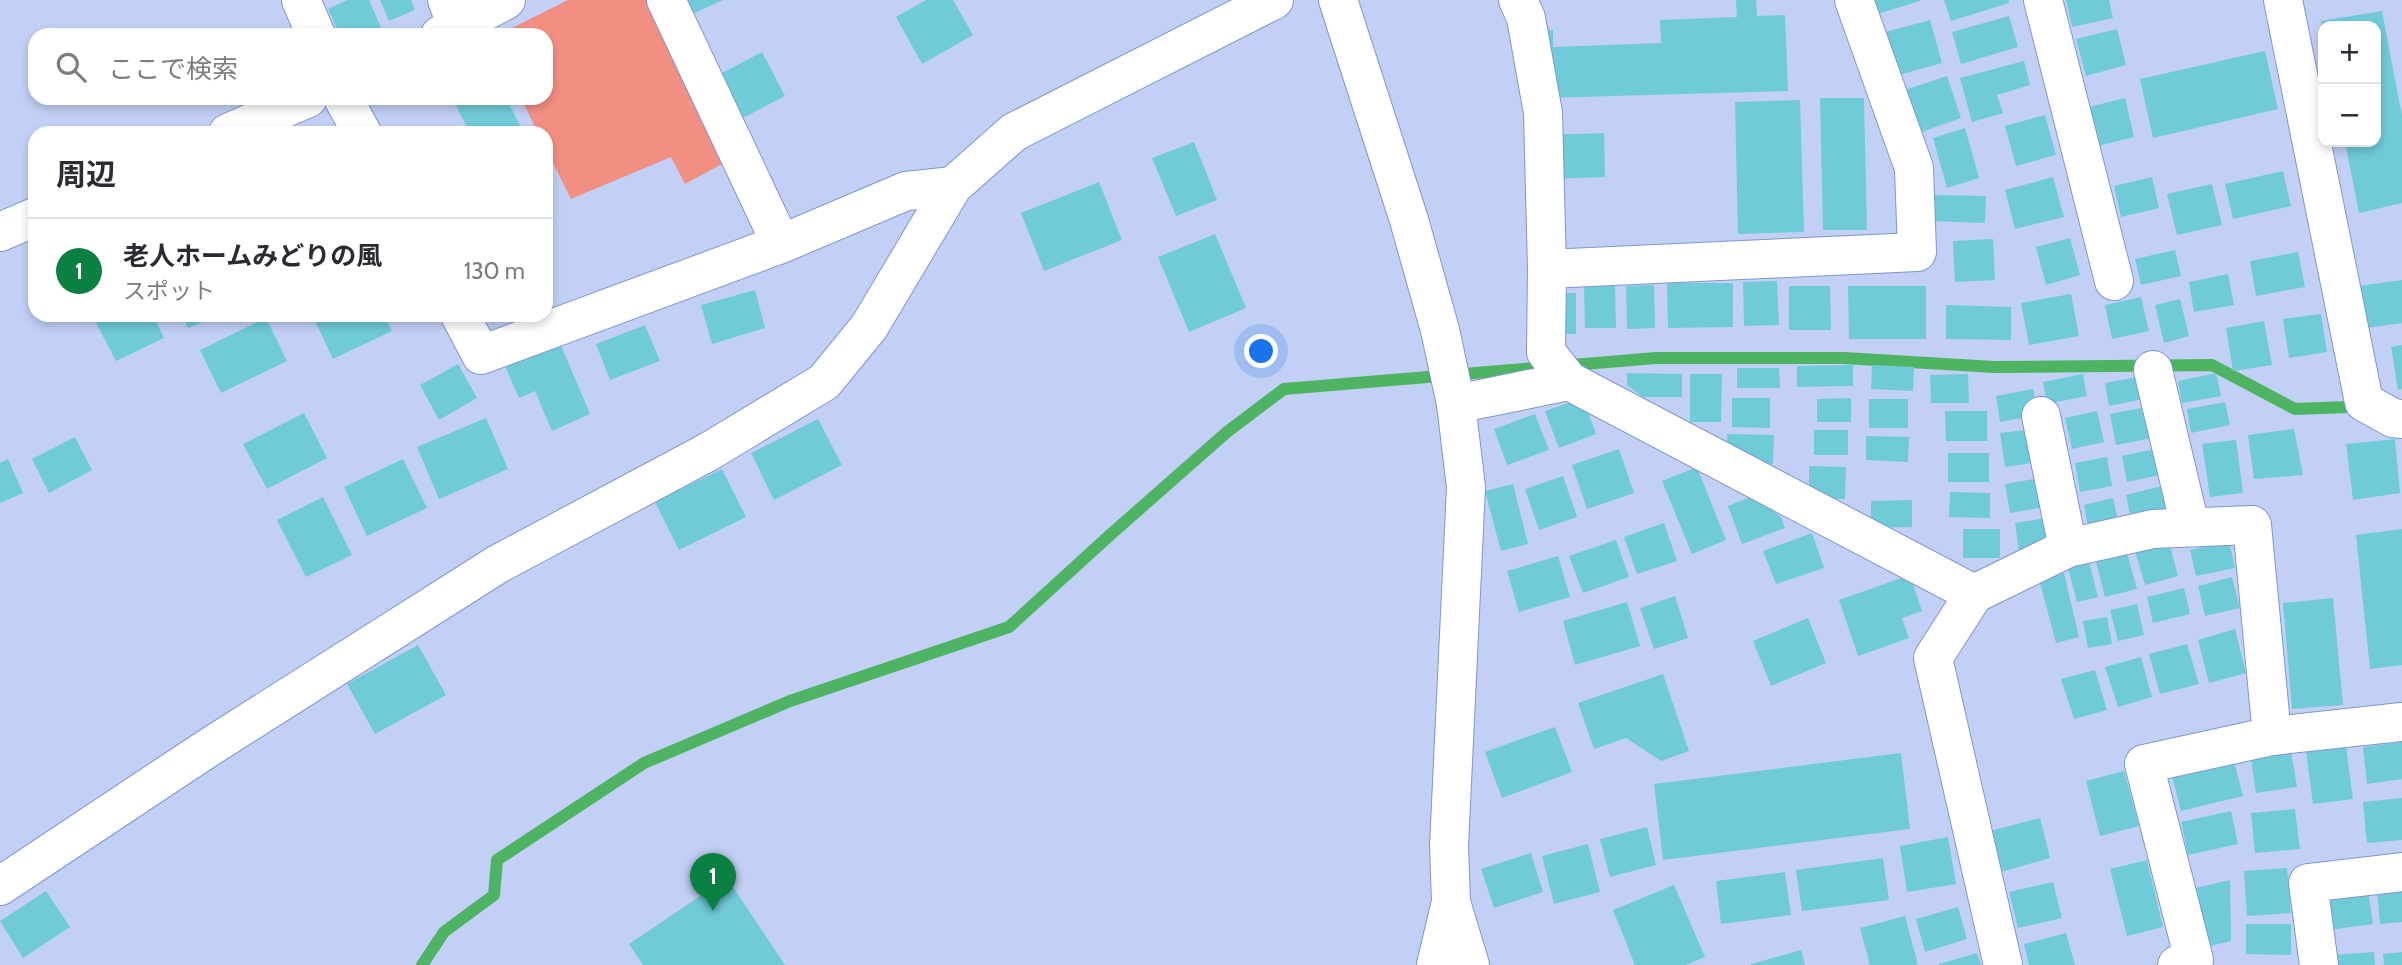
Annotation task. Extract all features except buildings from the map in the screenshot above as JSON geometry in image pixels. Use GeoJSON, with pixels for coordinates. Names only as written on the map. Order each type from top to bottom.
{"type":"FeatureCollection","features":[{"type":"Feature","properties":{"kind":"street"},"geometry":{"type":"LineString","coordinates":[[301,0],[313,28]]}},
{"type":"Feature","properties":{"kind":"street"},"geometry":{"type":"LineString","coordinates":[[448,20],[506,0]]}},
{"type":"Feature","properties":{"kind":"street"},"geometry":{"type":"LineString","coordinates":[[666,0],[780,244]]}},
{"type":"Feature","properties":{"kind":"street"},"geometry":{"type":"LineString","coordinates":[[0,886],[208,748],[498,564],[708,452],[824,382],[869,327],[953,186],[1014,132],[1274,0]]}},
{"type":"Feature","properties":{"kind":"street"},"geometry":{"type":"LineString","coordinates":[[1338,0],[1409,220],[1440,330],[1457,404],[1466,487],[1449,846],[1451,902],[1470,965]]}},
{"type":"Feature","properties":{"kind":"street"},"geometry":{"type":"LineString","coordinates":[[1518,0],[1526,18],[1543,113],[1546,352],[1569,382],[1974,594]]}},
{"type":"Feature","properties":{"kind":"street"},"geometry":{"type":"LineString","coordinates":[[1547,269],[1917,252],[1914,168],[1854,0]]}},
{"type":"Feature","properties":{"kind":"street"},"geometry":{"type":"LineString","coordinates":[[2043,0],[2114,281]]}},
{"type":"Feature","properties":{"kind":"street"},"geometry":{"type":"LineString","coordinates":[[2283,0],[2364,402],[2393,418],[2402,418]]}},
{"type":"Feature","properties":{"kind":"street"},"geometry":{"type":"LineString","coordinates":[[244,126],[292,105]]}},
{"type":"Feature","properties":{"kind":"street"},"geometry":{"type":"LineString","coordinates":[[347,105],[358,126]]}},
{"type":"Feature","properties":{"kind":"street"},"geometry":{"type":"LineString","coordinates":[[464,322],[481,355],[780,244],[906,191],[953,186]]}},
{"type":"Feature","properties":{"kind":"street"},"geometry":{"type":"LineString","coordinates":[[0,232],[28,220]]}},
{"type":"Feature","properties":{"kind":"street"},"geometry":{"type":"LineString","coordinates":[[2153,370],[2190,526]]}},
{"type":"Feature","properties":{"kind":"street"},"geometry":{"type":"LineString","coordinates":[[1457,404],[1569,382]]}},
{"type":"Feature","properties":{"kind":"street"},"geometry":{"type":"LineString","coordinates":[[2041,416],[2068,548]]}},
{"type":"Feature","properties":{"kind":"street"},"geometry":{"type":"LineString","coordinates":[[2003,965],[1933,658],[1974,594],[2068,548],[2153,529],[2252,525],[2272,736]]}},
{"type":"Feature","properties":{"kind":"street"},"geometry":{"type":"LineString","coordinates":[[2177,965],[2194,960],[2144,764],[2272,736],[2402,722]]}},
{"type":"Feature","properties":{"kind":"street"},"geometry":{"type":"LineString","coordinates":[[2319,965],[2308,883],[2402,872]]}},
{"type":"Feature","properties":{"kind":"street"},"geometry":{"type":"LineString","coordinates":[[1436,965],[1451,902]]}},
{"type":"Feature","properties":{"kind":"shaded area"},"geometry":{"type":"Polygon","coordinates":[[[568,0],[655,0],[731,159],[685,184],[671,157],[571,199],[553,163],[553,126],[535,126],[524,105],[553,105],[553,28],[512,28],[568,0]]]}},
{"type":"Feature","properties":{"kind":"waterway"},"geometry":{"type":"LineString","coordinates":[[422,965],[444,932],[494,895],[497,860],[644,763],[790,701],[1009,627],[1227,432],[1284,389],[1656,358],[1844,358],[1994,367],[2212,365],[2295,409],[2347,407]]}},
{"type":"Feature","properties":{"kind":"place","name":"老人ホームみどりの風"},"geometry":{"type":"Point","coordinates":[713,911]}}]}
